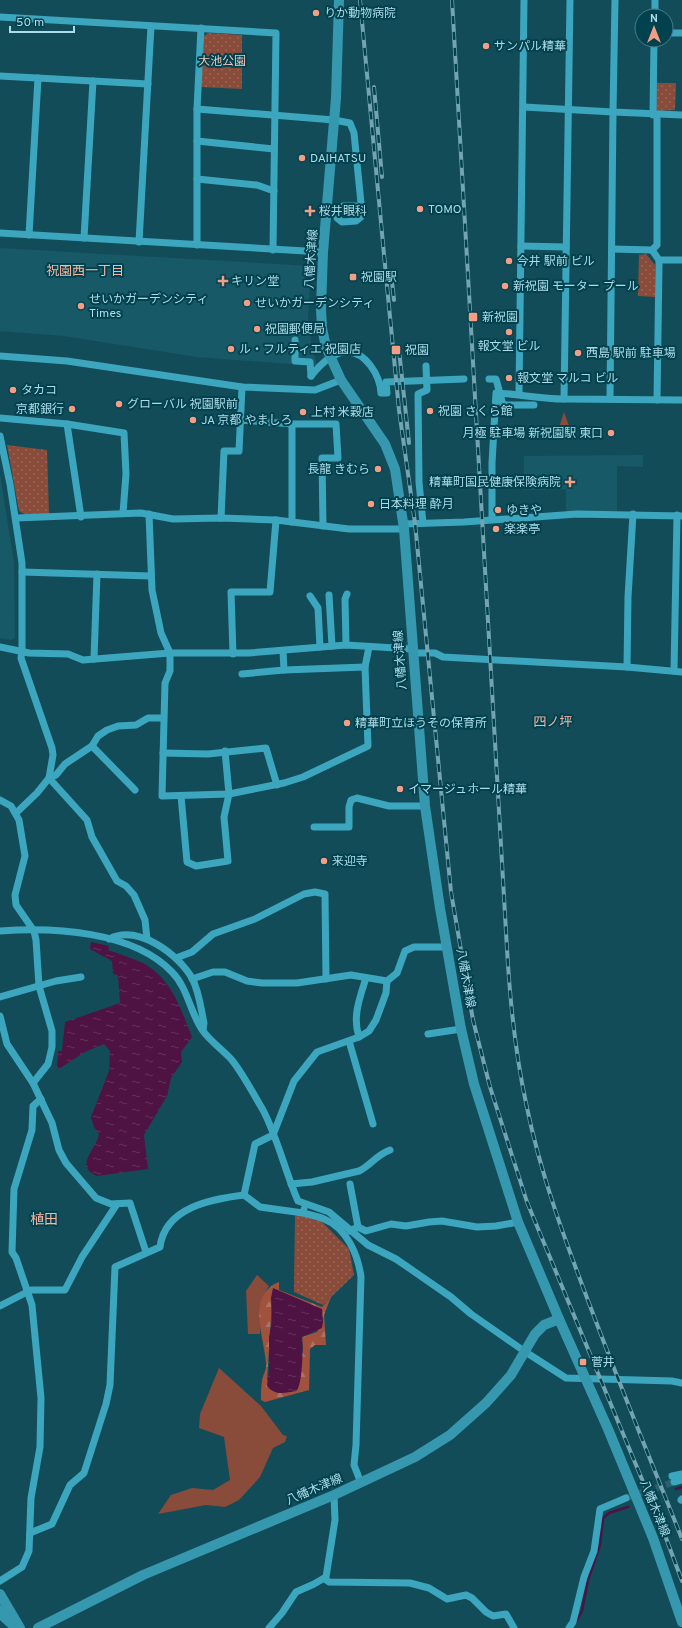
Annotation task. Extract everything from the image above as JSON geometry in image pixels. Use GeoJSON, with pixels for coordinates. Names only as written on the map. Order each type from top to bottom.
{"type":"FeatureCollection","features":[{"type":"Feature","properties":{"kind":"main road","name":"八幡木津線"},"geometry":{"type":"LineString","coordinates":[[339,0],[336,98],[323,252],[321,309],[322,328],[326,347],[341,380],[389,452],[394,468],[404,526],[412,651],[425,806],[447,947],[462,1029],[477,1091],[518,1222],[585,1380],[608,1429],[653,1538],[682,1622]]}},
{"type":"Feature","properties":{"kind":"main road","name":"八幡木津線"},"geometry":{"type":"LineString","coordinates":[[38,1628],[143,1575],[334,1495],[415,1457],[450,1435],[486,1403],[511,1375],[535,1334],[544,1325],[559,1319]]}},
{"type":"Feature","properties":{"kind":"main road"},"geometry":{"type":"LineString","coordinates":[[0,1594],[20,1628]]}},
{"type":"Feature","properties":{"kind":"main road"},"geometry":{"type":"LineString","coordinates":[[0,1610],[16,1628]]}},
{"type":"Feature","properties":{"kind":"street"},"geometry":{"type":"LineString","coordinates":[[517,394],[524,107],[524,0]]}},
{"type":"Feature","properties":{"kind":"street"},"geometry":{"type":"LineString","coordinates":[[564,399],[570,0]]}},
{"type":"Feature","properties":{"kind":"street"},"geometry":{"type":"LineString","coordinates":[[610,399],[615,0]]}},
{"type":"Feature","properties":{"kind":"street"},"geometry":{"type":"LineString","coordinates":[[0,17],[276,33],[273,250]]}},
{"type":"Feature","properties":{"kind":"street"},"geometry":{"type":"LineString","coordinates":[[139,242],[151,26]]}},
{"type":"Feature","properties":{"kind":"street"},"geometry":{"type":"LineString","coordinates":[[197,245],[197,109],[201,28]]}},
{"type":"Feature","properties":{"kind":"street"},"geometry":{"type":"LineString","coordinates":[[612,249],[652,250],[657,245],[654,48]]}},
{"type":"Feature","properties":{"kind":"street"},"geometry":{"type":"LineString","coordinates":[[0,76],[148,84]]}},
{"type":"Feature","properties":{"kind":"street"},"geometry":{"type":"LineString","coordinates":[[29,235],[38,78]]}},
{"type":"Feature","properties":{"kind":"street"},"geometry":{"type":"LineString","coordinates":[[84,238],[93,81]]}},
{"type":"Feature","properties":{"kind":"street"},"geometry":{"type":"LineString","coordinates":[[524,107],[568,111],[682,115]]}},
{"type":"Feature","properties":{"kind":"street"},"geometry":{"type":"LineString","coordinates":[[197,109],[348,122],[352,127],[359,196],[362,211],[361,217],[356,221],[342,222],[338,220],[338,210],[343,206],[352,205],[358,207],[362,211]]}},
{"type":"Feature","properties":{"kind":"street"},"geometry":{"type":"LineString","coordinates":[[197,141],[274,149]]}},
{"type":"Feature","properties":{"kind":"street"},"geometry":{"type":"LineString","coordinates":[[197,179],[257,185],[274,191]]}},
{"type":"Feature","properties":{"kind":"street"},"geometry":{"type":"LineString","coordinates":[[352,205],[359,196]]}},
{"type":"Feature","properties":{"kind":"street"},"geometry":{"type":"LineString","coordinates":[[0,233],[323,252]]}},
{"type":"Feature","properties":{"kind":"street"},"geometry":{"type":"LineString","coordinates":[[521,246],[566,247]]}},
{"type":"Feature","properties":{"kind":"street"},"geometry":{"type":"LineString","coordinates":[[652,250],[658,260],[658,400]]}},
{"type":"Feature","properties":{"kind":"street"},"geometry":{"type":"LineString","coordinates":[[658,260],[682,260]]}},
{"type":"Feature","properties":{"kind":"street"},"geometry":{"type":"LineString","coordinates":[[295,340],[295,361],[310,362],[311,376],[324,360],[344,348],[358,355],[369,364],[378,376],[381,384],[381,393],[387,393],[386,380],[464,379]]}},
{"type":"Feature","properties":{"kind":"street"},"geometry":{"type":"LineString","coordinates":[[0,356],[67,361],[242,387],[315,390],[341,380]]}},
{"type":"Feature","properties":{"kind":"street"},"geometry":{"type":"LineString","coordinates":[[423,523],[419,482],[418,394],[427,390],[426,366]]}},
{"type":"Feature","properties":{"kind":"street"},"geometry":{"type":"LineString","coordinates":[[489,379],[496,379],[503,405],[534,405]]}},
{"type":"Feature","properties":{"kind":"street"},"geometry":{"type":"LineString","coordinates":[[221,518],[224,451],[239,451],[242,387]]}},
{"type":"Feature","properties":{"kind":"street"},"geometry":{"type":"LineString","coordinates":[[492,519],[492,463],[496,393],[564,399],[682,400]]}},
{"type":"Feature","properties":{"kind":"street"},"geometry":{"type":"LineString","coordinates":[[0,418],[67,424],[124,433],[126,474],[123,513]]}},
{"type":"Feature","properties":{"kind":"street"},"geometry":{"type":"LineString","coordinates":[[240,420],[292,424],[336,424],[338,458],[322,458],[323,526]]}},
{"type":"Feature","properties":{"kind":"street"},"geometry":{"type":"LineString","coordinates":[[67,424],[80,517]]}},
{"type":"Feature","properties":{"kind":"street"},"geometry":{"type":"LineString","coordinates":[[292,424],[292,522]]}},
{"type":"Feature","properties":{"kind":"street"},"geometry":{"type":"LineString","coordinates":[[0,436],[5,453],[16,518],[22,572],[21,658],[52,748],[53,755],[49,778]]}},
{"type":"Feature","properties":{"kind":"street"},"geometry":{"type":"LineString","coordinates":[[16,518],[80,517],[123,513],[149,514],[173,519],[221,518],[276,520],[364,530],[423,523],[577,514],[680,516],[674,672]]}},
{"type":"Feature","properties":{"kind":"street"},"geometry":{"type":"LineString","coordinates":[[149,514],[151,576],[161,633],[170,653],[170,671],[165,683],[163,718],[162,796],[229,794],[277,785],[303,778],[368,746],[365,667],[369,647]]}},
{"type":"Feature","properties":{"kind":"street"},"geometry":{"type":"LineString","coordinates":[[627,667],[628,597],[633,514]]}},
{"type":"Feature","properties":{"kind":"street"},"geometry":{"type":"LineString","coordinates":[[234,654],[231,592],[270,592],[276,520]]}},
{"type":"Feature","properties":{"kind":"street"},"geometry":{"type":"LineString","coordinates":[[22,572],[151,576]]}},
{"type":"Feature","properties":{"kind":"street"},"geometry":{"type":"LineString","coordinates":[[94,659],[97,574]]}},
{"type":"Feature","properties":{"kind":"street"},"geometry":{"type":"LineString","coordinates":[[346,594],[346,645]]}},
{"type":"Feature","properties":{"kind":"street"},"geometry":{"type":"LineString","coordinates":[[329,595],[332,646]]}},
{"type":"Feature","properties":{"kind":"street"},"geometry":{"type":"LineString","coordinates":[[310,596],[318,605],[320,647]]}},
{"type":"Feature","properties":{"kind":"street"},"geometry":{"type":"LineString","coordinates":[[0,647],[22,651],[68,654],[83,660],[170,653],[234,654],[346,645],[435,653],[443,657],[627,667],[682,672]]}},
{"type":"Feature","properties":{"kind":"street"},"geometry":{"type":"LineString","coordinates":[[283,651],[284,670]]}},
{"type":"Feature","properties":{"kind":"street"},"geometry":{"type":"LineString","coordinates":[[242,674],[284,670],[365,667]]}},
{"type":"Feature","properties":{"kind":"street"},"geometry":{"type":"LineString","coordinates":[[16,813],[37,793],[49,778],[56,774],[65,764],[92,746],[98,736],[112,727],[136,725],[148,718],[163,718]]}},
{"type":"Feature","properties":{"kind":"street"},"geometry":{"type":"LineString","coordinates":[[92,746],[135,790]]}},
{"type":"Feature","properties":{"kind":"street"},"geometry":{"type":"LineString","coordinates":[[163,754],[208,754],[225,751],[266,748],[277,785]]}},
{"type":"Feature","properties":{"kind":"street"},"geometry":{"type":"LineString","coordinates":[[181,796],[187,862],[196,866],[228,861],[224,817],[229,794],[225,751]]}},
{"type":"Feature","properties":{"kind":"street"},"geometry":{"type":"LineString","coordinates":[[49,778],[87,820],[92,837],[117,881],[126,886],[134,895],[145,920],[147,939]]}},
{"type":"Feature","properties":{"kind":"street"},"geometry":{"type":"LineString","coordinates":[[314,827],[349,827],[349,807],[351,800],[357,798],[389,806],[425,806]]}},
{"type":"Feature","properties":{"kind":"street"},"geometry":{"type":"LineString","coordinates":[[0,800],[6,802],[16,813],[25,856],[15,895],[16,905],[34,931],[39,986],[50,1022],[52,1043],[48,1064],[33,1083]]}},
{"type":"Feature","properties":{"kind":"street"},"geometry":{"type":"LineString","coordinates":[[176,958],[192,952],[213,934],[255,919],[304,894],[315,892],[325,894],[326,979]]}},
{"type":"Feature","properties":{"kind":"street"},"geometry":{"type":"LineString","coordinates":[[0,931],[65,930],[86,933],[109,939],[146,953],[173,972],[192,1005],[202,1030],[211,1041],[231,1059],[263,1111],[298,1201],[329,1212],[368,1245],[396,1259],[451,1297],[470,1314],[566,1378],[585,1380],[672,1381],[682,1384]]}},
{"type":"Feature","properties":{"kind":"street"},"geometry":{"type":"LineString","coordinates":[[109,939],[116,935],[134,935],[147,939],[176,958],[192,979],[204,1023],[202,1030]]}},
{"type":"Feature","properties":{"kind":"street"},"geometry":{"type":"LineString","coordinates":[[192,979],[213,972],[225,972],[247,981],[262,983],[297,983],[351,976],[387,981],[397,973],[405,951],[414,947],[447,947]]}},
{"type":"Feature","properties":{"kind":"street"},"geometry":{"type":"LineString","coordinates":[[0,997],[56,981],[81,977]]}},
{"type":"Feature","properties":{"kind":"street"},"geometry":{"type":"LineString","coordinates":[[359,1037],[356,1028],[356,1017],[366,978]]}},
{"type":"Feature","properties":{"kind":"street"},"geometry":{"type":"LineString","coordinates":[[244,1195],[252,1165],[255,1144],[273,1135],[298,1074],[317,1052],[359,1037],[369,1031],[376,1020],[388,987],[387,981]]}},
{"type":"Feature","properties":{"kind":"street"},"geometry":{"type":"LineString","coordinates":[[0,1016],[7,1044],[33,1083],[41,1099],[52,1123],[59,1150],[66,1163],[96,1198],[117,1204],[130,1203],[146,1252]]}},
{"type":"Feature","properties":{"kind":"street"},"geometry":{"type":"LineString","coordinates":[[428,1034],[462,1029]]}},
{"type":"Feature","properties":{"kind":"street"},"geometry":{"type":"LineString","coordinates":[[349,1041],[373,1124]]}},
{"type":"Feature","properties":{"kind":"street"},"geometry":{"type":"LineString","coordinates":[[0,1581],[22,1567],[29,1551],[31,1498],[40,1447],[41,1398],[33,1319],[27,1291],[12,1252],[14,1189],[32,1130],[33,1106],[41,1099]]}},
{"type":"Feature","properties":{"kind":"street"},"geometry":{"type":"LineString","coordinates":[[291,1184],[312,1182],[359,1171],[366,1167],[379,1154],[390,1150]]}},
{"type":"Feature","properties":{"kind":"street"},"geometry":{"type":"LineString","coordinates":[[350,1184],[358,1227]]}},
{"type":"Feature","properties":{"kind":"street"},"geometry":{"type":"LineString","coordinates":[[30,1533],[52,1524],[70,1486],[84,1473],[106,1404],[110,1385],[115,1267],[160,1247],[162,1239],[171,1222],[187,1209],[213,1200],[244,1195],[260,1207],[303,1213],[325,1219],[337,1227],[352,1247],[359,1266],[361,1277],[356,1445],[354,1465],[361,1483]]}},
{"type":"Feature","properties":{"kind":"street"},"geometry":{"type":"LineString","coordinates":[[0,1306],[27,1291],[65,1290],[82,1257],[117,1204]]}},
{"type":"Feature","properties":{"kind":"street"},"geometry":{"type":"LineString","coordinates":[[303,1213],[306,1204]]}},
{"type":"Feature","properties":{"kind":"street"},"geometry":{"type":"LineString","coordinates":[[358,1227],[366,1231],[391,1224],[406,1226],[435,1222],[477,1227],[518,1222]]}},
{"type":"Feature","properties":{"kind":"street"},"geometry":{"type":"LineString","coordinates":[[350,1231],[358,1227]]}},
{"type":"Feature","properties":{"kind":"street"},"geometry":{"type":"LineString","coordinates":[[682,1474],[673,1479],[682,1480]]}},
{"type":"Feature","properties":{"kind":"street"},"geometry":{"type":"LineString","coordinates":[[325,1579],[335,1520],[334,1495]]}},
{"type":"Feature","properties":{"kind":"street"},"geometry":{"type":"LineString","coordinates":[[569,1628],[573,1622],[584,1577],[594,1551],[600,1509],[626,1498]]}},
{"type":"Feature","properties":{"kind":"street"},"geometry":{"type":"LineString","coordinates":[[268,1628],[282,1613],[296,1592],[325,1579]]}},
{"type":"Feature","properties":{"kind":"street"},"geometry":{"type":"LineString","coordinates":[[325,1579],[329,1582],[401,1582],[429,1588],[447,1599],[466,1596],[472,1598],[486,1612],[493,1616],[506,1614],[514,1628]]}},
{"type":"Feature","properties":{"kind":"shaded area"},"geometry":{"type":"Polygon","coordinates":[[[0,248],[311,266],[308,318],[317,366],[197,357],[64,336],[0,331],[0,248]]]}},
{"type":"Feature","properties":{"kind":"shaded area","name":"精華町国民健康保険病院"},"geometry":{"type":"Polygon","coordinates":[[[643,455],[643,467],[617,466],[617,511],[573,511],[566,513],[566,489],[524,490],[524,456],[643,455]]]}},
{"type":"Feature","properties":{"kind":"shaded area"},"geometry":{"type":"Polygon","coordinates":[[[0,474],[14,563],[15,638],[11,640],[0,638],[0,474]]]}},
{"type":"Feature","properties":{"kind":"green space","name":"大池公園"},"geometry":{"type":"Polygon","coordinates":[[[208,33],[242,35],[242,89],[201,87],[204,36],[208,33]]]}},
{"type":"Feature","properties":{"kind":"green space"},"geometry":{"type":"Polygon","coordinates":[[[655,83],[676,83],[675,110],[655,111],[655,83]]]}},
{"type":"Feature","properties":{"kind":"green space"},"geometry":{"type":"Polygon","coordinates":[[[646,254],[655,265],[655,297],[638,296],[639,255],[646,254]]]}},
{"type":"Feature","properties":{"kind":"green space"},"geometry":{"type":"Polygon","coordinates":[[[564,412],[572,434],[570,438],[565,440],[560,438],[557,434],[564,412]]]}},
{"type":"Feature","properties":{"kind":"green space"},"geometry":{"type":"Polygon","coordinates":[[[7,445],[47,450],[49,514],[24,514],[19,511],[7,445]]]}},
{"type":"Feature","properties":{"kind":"green space"},"geometry":{"type":"Polygon","coordinates":[[[299,1215],[321,1221],[349,1249],[354,1275],[323,1305],[294,1292],[295,1216],[299,1215]]]}},
{"type":"Feature","properties":{"kind":"green space"},"geometry":{"type":"Polygon","coordinates":[[[257,1275],[269,1286],[263,1297],[260,1315],[260,1334],[248,1334],[246,1291],[257,1275]]]}},
{"type":"Feature","properties":{"kind":"green space"},"geometry":{"type":"Polygon","coordinates":[[[279,1282],[279,1290],[322,1307],[331,1297],[324,1315],[326,1345],[315,1345],[310,1349],[309,1390],[265,1402],[261,1400],[262,1381],[266,1365],[259,1318],[263,1296],[269,1288],[279,1282]],[[273,1289],[267,1380],[298,1389],[303,1349],[302,1337],[317,1332],[323,1322],[321,1312],[273,1289]]]}},
{"type":"Feature","properties":{"kind":"green space"},"geometry":{"type":"Polygon","coordinates":[[[219,1368],[261,1406],[283,1435],[287,1436],[285,1442],[273,1448],[260,1477],[239,1500],[225,1507],[206,1505],[158,1514],[171,1495],[192,1488],[213,1490],[230,1480],[224,1437],[199,1428],[200,1414],[219,1368]]]}},
{"type":"Feature","properties":{"kind":"water"},"geometry":{"type":"Polygon","coordinates":[[[91,942],[109,946],[108,950],[143,963],[161,977],[174,996],[192,1037],[181,1052],[182,1062],[171,1078],[167,1096],[144,1135],[148,1169],[97,1176],[90,1172],[87,1167],[88,1157],[99,1134],[94,1127],[91,1117],[109,1071],[110,1051],[104,1044],[85,1052],[57,1070],[58,1051],[62,1051],[65,1022],[120,1003],[118,975],[113,974],[112,961],[90,949],[91,942]]]}},
{"type":"Feature","properties":{"kind":"water"},"geometry":{"type":"Polygon","coordinates":[[[273,1288],[322,1309],[322,1328],[302,1337],[301,1374],[298,1387],[296,1391],[284,1393],[277,1393],[267,1386],[269,1370],[269,1337],[272,1321],[271,1298],[273,1288]]]}},
{"type":"Feature","properties":{"kind":"waterway"},"geometry":{"type":"LineString","coordinates":[[676,1489],[682,1487]]}},
{"type":"Feature","properties":{"kind":"waterway"},"geometry":{"type":"LineString","coordinates":[[576,1622],[582,1611],[588,1580],[600,1545],[603,1518],[609,1513],[628,1507]]}},
{"type":"Feature","properties":{"kind":"tunnel"},"geometry":{"type":"LineString","coordinates":[[626,1498],[674,1482]]}},
{"type":"Feature","properties":{"kind":"railway"},"geometry":{"type":"LineString","coordinates":[[360,0],[399,410],[415,523],[451,892],[473,1020],[490,1087],[527,1202],[663,1530],[682,1581]]}},
{"type":"Feature","properties":{"kind":"railway"},"geometry":{"type":"LineString","coordinates":[[452,0],[507,949],[511,1007],[516,1046],[532,1131],[547,1186],[575,1266],[627,1402],[682,1539]]}},
{"type":"Feature","properties":{"kind":"railway"},"geometry":{"type":"LineString","coordinates":[[374,87],[382,177]]}},
{"type":"Feature","properties":{"kind":"railway"},"geometry":{"type":"LineString","coordinates":[[391,272],[394,300]]}},
{"type":"Feature","properties":{"kind":"railway"},"geometry":{"type":"LineString","coordinates":[[399,350],[409,443]]}},
{"type":"Feature","properties":{"kind":"place","name":"りか動物病院"},"geometry":{"type":"Point","coordinates":[316,13]}},
{"type":"Feature","properties":{"kind":"place","name":"サンパル精華"},"geometry":{"type":"Point","coordinates":[486,46]}},
{"type":"Feature","properties":{"kind":"place","name":"DAIHATSU"},"geometry":{"type":"Point","coordinates":[302,158]}},
{"type":"Feature","properties":{"kind":"place","name":"TOMO"},"geometry":{"type":"Point","coordinates":[420,209]}},
{"type":"Feature","properties":{"kind":"place","name":"桜井眼科"},"geometry":{"type":"Point","coordinates":[310,211]}},
{"type":"Feature","properties":{"kind":"place","name":"今井 駅前 ビル"},"geometry":{"type":"Point","coordinates":[509,261]}},
{"type":"Feature","properties":{"kind":"place","name":"祝園駅"},"geometry":{"type":"Point","coordinates":[353,277]}},
{"type":"Feature","properties":{"kind":"place","name":"キリン堂"},"geometry":{"type":"Point","coordinates":[223,281]}},
{"type":"Feature","properties":{"kind":"place","name":"新祝園 モーター プール"},"geometry":{"type":"Point","coordinates":[505,286]}},
{"type":"Feature","properties":{"kind":"place","name":"せいかガーデンシティ"},"geometry":{"type":"Point","coordinates":[247,303]}},
{"type":"Feature","properties":{"kind":"place","name":"せいかガーデンシティ Times"},"geometry":{"type":"Point","coordinates":[81,306]}},
{"type":"Feature","properties":{"kind":"place","name":"新祝園"},"geometry":{"type":"Point","coordinates":[473,317]}},
{"type":"Feature","properties":{"kind":"place","name":"祝園郵便局"},"geometry":{"type":"Point","coordinates":[257,329]}},
{"type":"Feature","properties":{"kind":"place","name":"報文堂 ビル"},"geometry":{"type":"Point","coordinates":[509,332]}},
{"type":"Feature","properties":{"kind":"place","name":"ル・フルティエ 祝園店"},"geometry":{"type":"Point","coordinates":[231,349]}},
{"type":"Feature","properties":{"kind":"place","name":"祝園"},"geometry":{"type":"Point","coordinates":[396,350]}},
{"type":"Feature","properties":{"kind":"place","name":"西島 駅前 駐車場"},"geometry":{"type":"Point","coordinates":[578,353]}},
{"type":"Feature","properties":{"kind":"place","name":"報文堂 マルコ ビル"},"geometry":{"type":"Point","coordinates":[509,378]}},
{"type":"Feature","properties":{"kind":"place","name":"タカコ"},"geometry":{"type":"Point","coordinates":[13,390]}},
{"type":"Feature","properties":{"kind":"place","name":"グローバル 祝園駅前"},"geometry":{"type":"Point","coordinates":[119,404]}},
{"type":"Feature","properties":{"kind":"place","name":"京都銀行"},"geometry":{"type":"Point","coordinates":[72,409]}},
{"type":"Feature","properties":{"kind":"place","name":"祝園 さくら館"},"geometry":{"type":"Point","coordinates":[430,411]}},
{"type":"Feature","properties":{"kind":"place","name":"上村 米穀店"},"geometry":{"type":"Point","coordinates":[303,412]}},
{"type":"Feature","properties":{"kind":"place","name":"JA 京都 やましろ"},"geometry":{"type":"Point","coordinates":[193,420]}},
{"type":"Feature","properties":{"kind":"place","name":"月極 駐車場 新祝園駅 東口"},"geometry":{"type":"Point","coordinates":[611,433]}},
{"type":"Feature","properties":{"kind":"place","name":"長龍 きむら"},"geometry":{"type":"Point","coordinates":[378,469]}},
{"type":"Feature","properties":{"kind":"place","name":"精華町国民健康保険病院"},"geometry":{"type":"Point","coordinates":[570,482]}},
{"type":"Feature","properties":{"kind":"place","name":"日本料理 酔月"},"geometry":{"type":"Point","coordinates":[371,504]}},
{"type":"Feature","properties":{"kind":"place","name":"ゆきや"},"geometry":{"type":"Point","coordinates":[498,510]}},
{"type":"Feature","properties":{"kind":"place","name":"楽楽亭"},"geometry":{"type":"Point","coordinates":[496,529]}},
{"type":"Feature","properties":{"kind":"place","name":"精華町立ほうその保育所"},"geometry":{"type":"Point","coordinates":[347,723]}},
{"type":"Feature","properties":{"kind":"place","name":"イマージュホール精華"},"geometry":{"type":"Point","coordinates":[400,789]}},
{"type":"Feature","properties":{"kind":"place","name":"来迎寺"},"geometry":{"type":"Point","coordinates":[324,861]}},
{"type":"Feature","properties":{"kind":"place","name":"菅井"},"geometry":{"type":"Point","coordinates":[583,1362]}},
{"type":"Feature","properties":{"kind":"district","name":"祝園西一丁目"},"geometry":{"type":"Point","coordinates":[85,270]}},
{"type":"Feature","properties":{"kind":"district","name":"四ノ坪"},"geometry":{"type":"Point","coordinates":[553,721]}},
{"type":"Feature","properties":{"kind":"district","name":"植田"},"geometry":{"type":"Point","coordinates":[44,1219]}}]}
